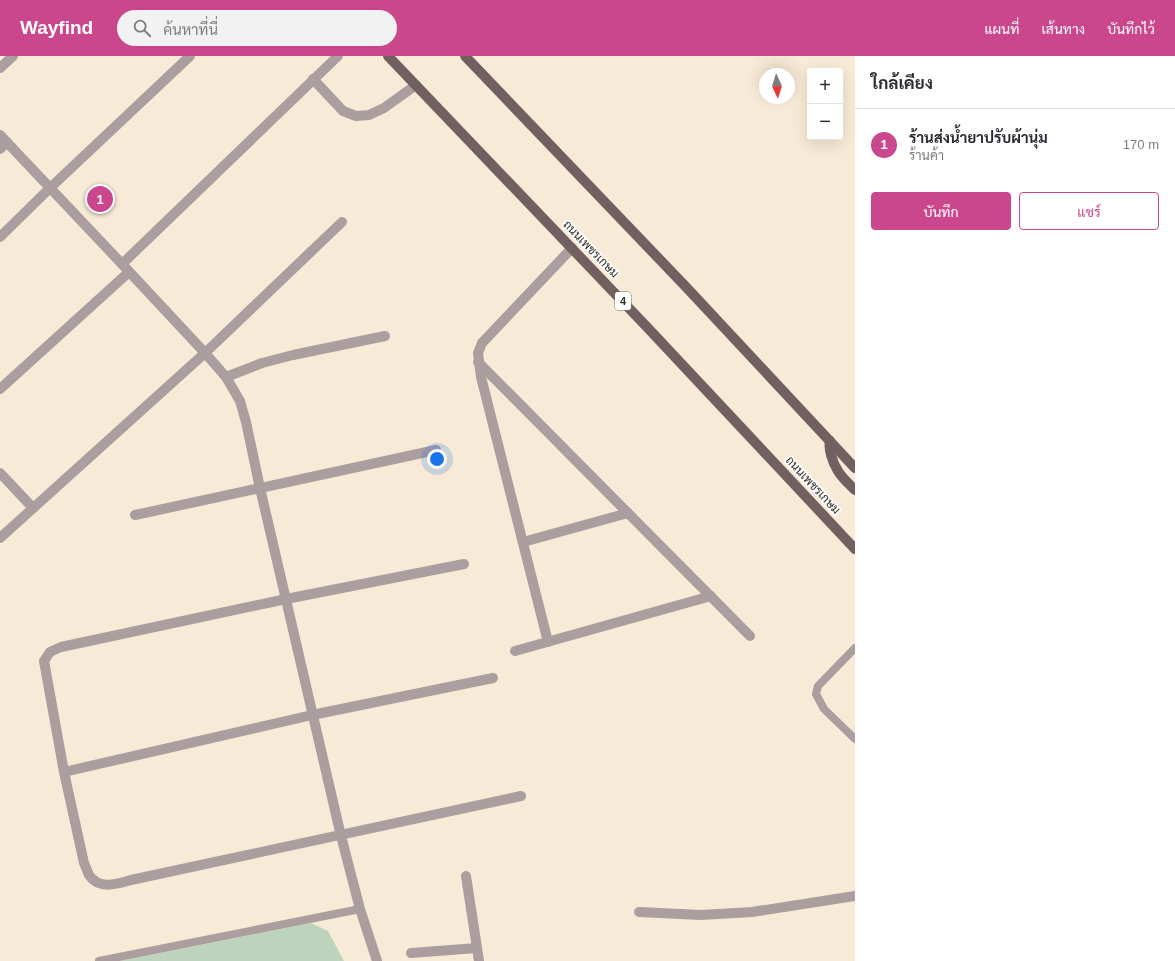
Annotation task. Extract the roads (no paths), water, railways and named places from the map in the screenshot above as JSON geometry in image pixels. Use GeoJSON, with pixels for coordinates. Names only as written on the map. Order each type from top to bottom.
{"type":"FeatureCollection","features":[{"type":"Feature","properties":{"kind":"main road","name":"ถนนเพชรเกษม"},"geometry":{"type":"LineString","coordinates":[[388,56],[646,326],[855,549]]}},
{"type":"Feature","properties":{"kind":"main road"},"geometry":{"type":"LineString","coordinates":[[464,56],[682,283],[855,468]]}},
{"type":"Feature","properties":{"kind":"main road"},"geometry":{"type":"LineString","coordinates":[[830,441],[829,446],[831,455],[838,471],[855,490]]}},
{"type":"Feature","properties":{"kind":"street"},"geometry":{"type":"LineString","coordinates":[[0,68],[13,56]]}},
{"type":"Feature","properties":{"kind":"street"},"geometry":{"type":"LineString","coordinates":[[0,237],[190,56]]}},
{"type":"Feature","properties":{"kind":"street"},"geometry":{"type":"LineString","coordinates":[[0,389],[126,268],[313,79],[338,56]]}},
{"type":"Feature","properties":{"kind":"street"},"geometry":{"type":"LineString","coordinates":[[313,79],[343,111],[356,116],[369,115],[384,108],[416,86]]}},
{"type":"Feature","properties":{"kind":"street"},"geometry":{"type":"LineString","coordinates":[[2,142],[50,188],[205,353],[226,377],[240,401],[341,836],[360,909],[377,961]]}},
{"type":"Feature","properties":{"kind":"street"},"geometry":{"type":"LineString","coordinates":[[0,538],[205,353],[342,222]]}},
{"type":"Feature","properties":{"kind":"street"},"geometry":{"type":"LineString","coordinates":[[548,642],[481,377],[478,353],[482,343],[572,248]]}},
{"type":"Feature","properties":{"kind":"street"},"geometry":{"type":"LineString","coordinates":[[226,377],[262,363],[293,355],[385,336]]}},
{"type":"Feature","properties":{"kind":"street"},"geometry":{"type":"LineString","coordinates":[[478,362],[750,636]]}},
{"type":"Feature","properties":{"kind":"street"},"geometry":{"type":"LineString","coordinates":[[135,515],[436,450]]}},
{"type":"Feature","properties":{"kind":"street"},"geometry":{"type":"LineString","coordinates":[[0,473],[33,508]]}},
{"type":"Feature","properties":{"kind":"street"},"geometry":{"type":"LineString","coordinates":[[523,542],[628,513]]}},
{"type":"Feature","properties":{"kind":"street"},"geometry":{"type":"LineString","coordinates":[[464,564],[286,599],[61,647],[50,652],[44,661],[64,772],[84,863],[90,875],[96,882],[104,885],[115,885],[131,880],[341,836],[521,796]]}},
{"type":"Feature","properties":{"kind":"street"},"geometry":{"type":"LineString","coordinates":[[515,651],[711,596]]}},
{"type":"Feature","properties":{"kind":"street"},"geometry":{"type":"LineString","coordinates":[[64,772],[312,715],[493,678]]}},
{"type":"Feature","properties":{"kind":"street"},"geometry":{"type":"LineString","coordinates":[[466,876],[479,961]]}},
{"type":"Feature","properties":{"kind":"street"},"geometry":{"type":"LineString","coordinates":[[639,912],[701,915],[752,912],[855,896]]}},
{"type":"Feature","properties":{"kind":"street"},"geometry":{"type":"LineString","coordinates":[[411,953],[477,948]]}},
{"type":"Feature","properties":{"kind":"lane"},"geometry":{"type":"LineString","coordinates":[[855,648],[818,686],[816,694],[824,709],[855,739]]}},
{"type":"Feature","properties":{"kind":"lane"},"geometry":{"type":"LineString","coordinates":[[99,961],[360,909]]}},
{"type":"Feature","properties":{"kind":"place","name":"ร้านส่งน้ำยาปรับผ้านุ่ม"},"geometry":{"type":"Point","coordinates":[100,199]}}]}
